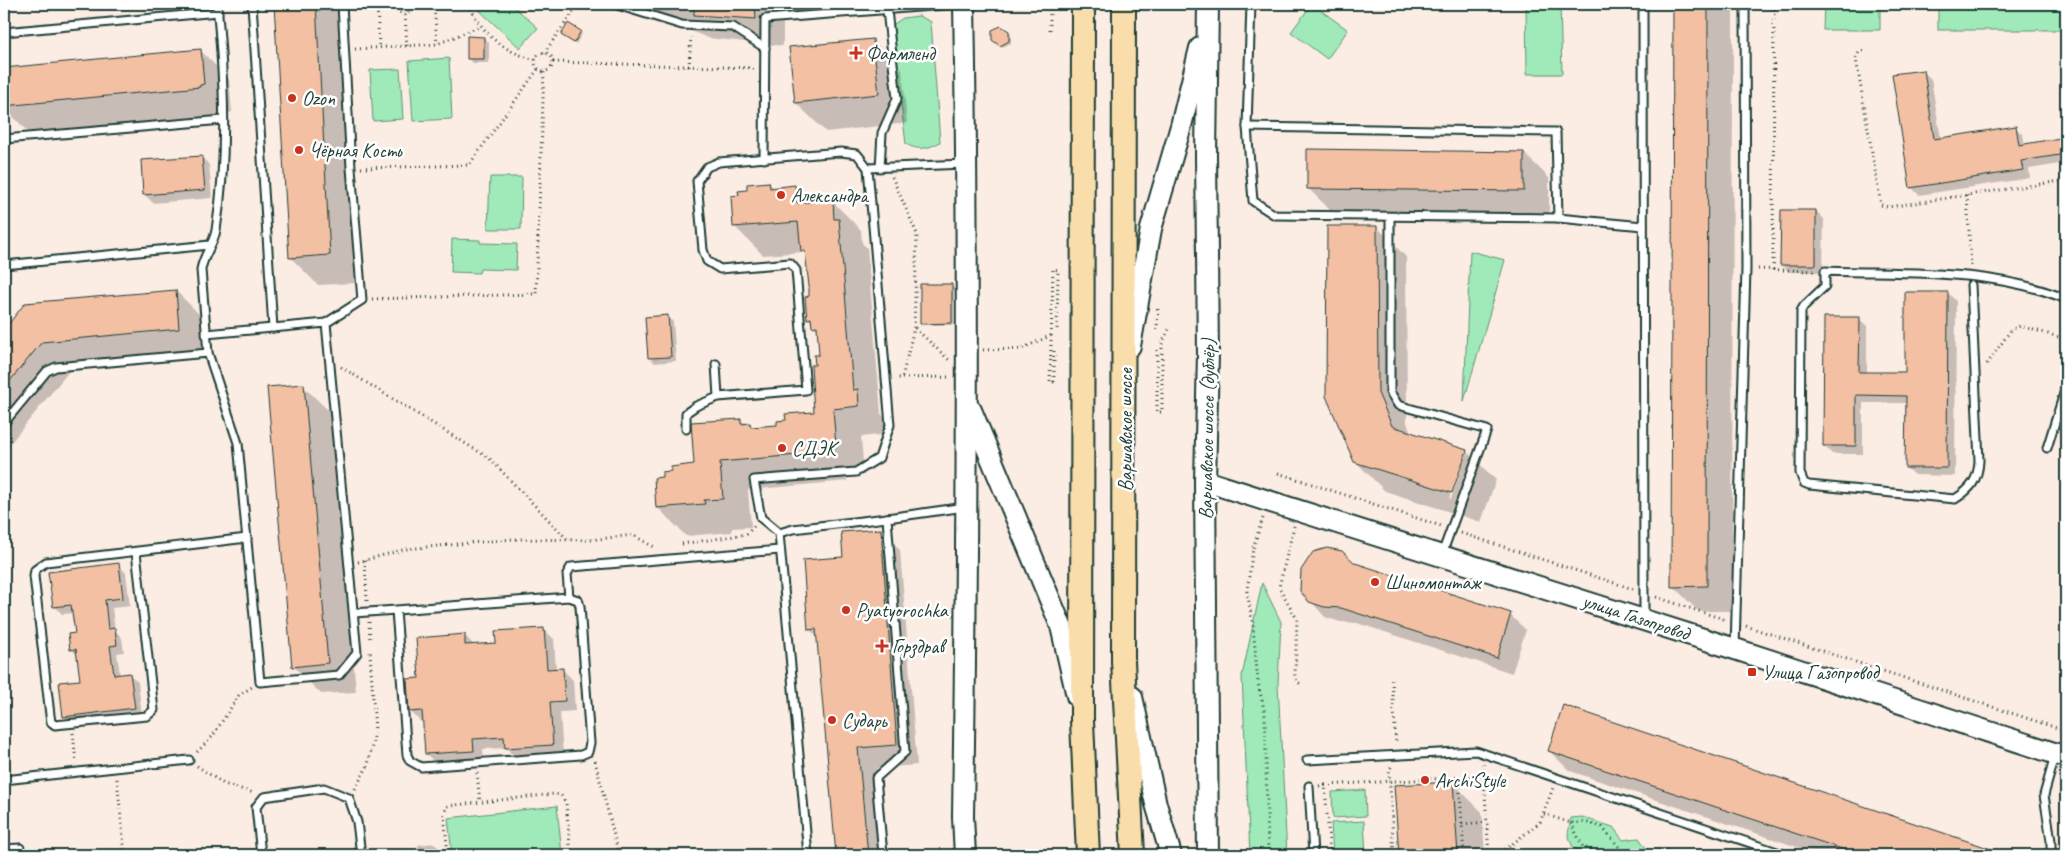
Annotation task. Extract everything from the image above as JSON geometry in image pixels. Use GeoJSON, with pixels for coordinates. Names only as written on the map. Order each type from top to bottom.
{"type":"FeatureCollection","features":[{"type":"Feature","properties":{"kind":"main road"},"geometry":{"type":"LineString","coordinates":[[964,4],[967,164],[968,506],[963,817],[965,855]]}},
{"type":"Feature","properties":{"kind":"main road"},"geometry":{"type":"LineString","coordinates":[[1083,4],[1082,721],[1088,855]]}},
{"type":"Feature","properties":{"kind":"main road","name":"Варшавское шоссе"},"geometry":{"type":"LineString","coordinates":[[1124,4],[1124,661],[1133,855]]}},
{"type":"Feature","properties":{"kind":"main road"},"geometry":{"type":"LineString","coordinates":[[1125,374],[1151,229],[1181,126],[1208,8]]}},
{"type":"Feature","properties":{"kind":"main road","name":"Варшавское шоссе (дублёр)"},"geometry":{"type":"LineString","coordinates":[[1208,8],[1206,155],[1208,354],[1205,481],[1208,855]]}},
{"type":"Feature","properties":{"kind":"main road"},"geometry":{"type":"LineString","coordinates":[[967,401],[1061,626],[1082,721]]}},
{"type":"Feature","properties":{"kind":"main road","name":"улица Газопровод"},"geometry":{"type":"LineString","coordinates":[[1205,481],[1735,648],[2061,755]]}},
{"type":"Feature","properties":{"kind":"main road"},"geometry":{"type":"LineString","coordinates":[[1124,661],[1156,804],[1171,855]]}},
{"type":"Feature","properties":{"kind":"lane"},"geometry":{"type":"LineString","coordinates":[[217,4],[224,178],[216,234],[203,258],[201,270],[208,353],[238,443],[260,682],[339,676],[357,654],[326,323]]}},
{"type":"Feature","properties":{"kind":"lane"},"geometry":{"type":"LineString","coordinates":[[252,4],[273,328]]}},
{"type":"Feature","properties":{"kind":"lane"},"geometry":{"type":"LineString","coordinates":[[206,334],[326,323],[362,300],[351,168],[342,4]]}},
{"type":"Feature","properties":{"kind":"lane"},"geometry":{"type":"LineString","coordinates":[[614,4],[692,26],[733,27],[765,48]]}},
{"type":"Feature","properties":{"kind":"lane"},"geometry":{"type":"LineString","coordinates":[[764,158],[765,19],[873,7],[886,10],[957,4]]}},
{"type":"Feature","properties":{"kind":"lane"},"geometry":{"type":"LineString","coordinates":[[1252,4],[1248,127],[1253,201],[1275,216],[1558,218],[1643,226]]}},
{"type":"Feature","properties":{"kind":"lane"},"geometry":{"type":"LineString","coordinates":[[1643,4],[1644,620]]}},
{"type":"Feature","properties":{"kind":"lane"},"geometry":{"type":"LineString","coordinates":[[1735,648],[1746,269],[1745,4]]}},
{"type":"Feature","properties":{"kind":"lane"},"geometry":{"type":"LineString","coordinates":[[884,168],[882,134],[897,99],[886,10]]}},
{"type":"Feature","properties":{"kind":"lane"},"geometry":{"type":"LineString","coordinates":[[4,32],[218,12]]}},
{"type":"Feature","properties":{"kind":"lane"},"geometry":{"type":"LineString","coordinates":[[4,139],[223,120]]}},
{"type":"Feature","properties":{"kind":"lane"},"geometry":{"type":"LineString","coordinates":[[1248,127],[1556,132],[1558,218]]}},
{"type":"Feature","properties":{"kind":"lane"},"geometry":{"type":"LineString","coordinates":[[686,428],[686,413],[696,406],[718,397],[806,390],[796,270],[790,263],[720,268],[707,261],[703,250],[697,181],[706,167],[719,162],[841,152],[857,154],[868,168],[890,425],[879,458],[856,472],[754,480],[760,518],[779,533],[808,855]]}},
{"type":"Feature","properties":{"kind":"lane"},"geometry":{"type":"LineString","coordinates":[[868,168],[967,164]]}},
{"type":"Feature","properties":{"kind":"lane"},"geometry":{"type":"LineString","coordinates":[[1390,217],[1390,392],[1398,405],[1487,430],[1442,556]]}},
{"type":"Feature","properties":{"kind":"lane"},"geometry":{"type":"LineString","coordinates":[[4,265],[210,245]]}},
{"type":"Feature","properties":{"kind":"lane"},"geometry":{"type":"LineString","coordinates":[[1971,281],[1978,471],[1972,486],[1955,499],[1804,483],[1800,473],[1802,311],[1804,306],[1825,286],[1825,271],[2013,283],[2066,299]]}},
{"type":"Feature","properties":{"kind":"lane"},"geometry":{"type":"LineString","coordinates":[[4,423],[47,371],[56,367],[208,353]]}},
{"type":"Feature","properties":{"kind":"lane"},"geometry":{"type":"LineString","coordinates":[[716,364],[718,397]]}},
{"type":"Feature","properties":{"kind":"lane"},"geometry":{"type":"LineString","coordinates":[[2047,448],[2066,387]]}},
{"type":"Feature","properties":{"kind":"lane"},"geometry":{"type":"LineString","coordinates":[[779,533],[793,529],[968,506]]}},
{"type":"Feature","properties":{"kind":"lane"},"geometry":{"type":"LineString","coordinates":[[883,855],[876,778],[905,752],[887,518]]}},
{"type":"Feature","properties":{"kind":"lane"},"geometry":{"type":"LineString","coordinates":[[136,552],[154,710],[147,716],[72,725],[60,726],[51,722],[34,576],[35,570],[46,562],[247,538]]}},
{"type":"Feature","properties":{"kind":"lane"},"geometry":{"type":"LineString","coordinates":[[569,597],[567,574],[572,566],[780,550]]}},
{"type":"Feature","properties":{"kind":"lane"},"geometry":{"type":"LineString","coordinates":[[354,614],[368,612],[569,597],[578,600],[590,743],[588,752],[581,755],[421,767],[410,761],[407,755],[396,610]]}},
{"type":"Feature","properties":{"kind":"lane"},"geometry":{"type":"LineString","coordinates":[[1307,760],[1467,750],[1786,855]]}},
{"type":"Feature","properties":{"kind":"lane"},"geometry":{"type":"LineString","coordinates":[[2051,855],[2051,841],[2044,796],[2061,755]]}},
{"type":"Feature","properties":{"kind":"lane"},"geometry":{"type":"LineString","coordinates":[[4,780],[189,760]]}},
{"type":"Feature","properties":{"kind":"lane"},"geometry":{"type":"LineString","coordinates":[[1309,786],[1313,855]]}},
{"type":"Feature","properties":{"kind":"lane"},"geometry":{"type":"LineString","coordinates":[[261,855],[256,807],[264,796],[324,788],[349,798],[357,822],[361,855]]}},
{"type":"Feature","properties":{"kind":"lane"},"geometry":{"type":"LineString","coordinates":[[4,849],[20,848],[21,855]]}},
{"type":"Feature","properties":{"kind":"path"},"geometry":{"type":"LineString","coordinates":[[377,4],[379,48]]}},
{"type":"Feature","properties":{"kind":"path"},"geometry":{"type":"LineString","coordinates":[[396,4],[397,11],[405,15]]}},
{"type":"Feature","properties":{"kind":"path"},"geometry":{"type":"LineString","coordinates":[[405,15],[410,12],[413,5],[434,4],[436,44]]}},
{"type":"Feature","properties":{"kind":"path"},"geometry":{"type":"LineString","coordinates":[[468,4],[490,38],[521,56],[535,60]]}},
{"type":"Feature","properties":{"kind":"path"},"geometry":{"type":"LineString","coordinates":[[535,60],[537,56],[544,53],[579,4]]}},
{"type":"Feature","properties":{"kind":"path"},"geometry":{"type":"LineString","coordinates":[[1050,4],[1050,33]]}},
{"type":"Feature","properties":{"kind":"path"},"geometry":{"type":"LineString","coordinates":[[1774,4],[1773,270],[1825,271]]}},
{"type":"Feature","properties":{"kind":"path"},"geometry":{"type":"LineString","coordinates":[[405,15],[407,46]]}},
{"type":"Feature","properties":{"kind":"path"},"geometry":{"type":"LineString","coordinates":[[344,49],[436,44],[481,26]]}},
{"type":"Feature","properties":{"kind":"path"},"geometry":{"type":"LineString","coordinates":[[688,66],[692,26]]}},
{"type":"Feature","properties":{"kind":"path"},"geometry":{"type":"LineString","coordinates":[[1863,51],[1859,52],[1856,59],[1881,205],[1888,207],[2060,181]]}},
{"type":"Feature","properties":{"kind":"path"},"geometry":{"type":"LineString","coordinates":[[538,69],[544,71],[550,69],[553,62],[550,55],[544,53]]}},
{"type":"Feature","properties":{"kind":"path"},"geometry":{"type":"LineString","coordinates":[[535,60],[538,69]]}},
{"type":"Feature","properties":{"kind":"path"},"geometry":{"type":"LineString","coordinates":[[553,62],[765,69]]}},
{"type":"Feature","properties":{"kind":"path"},"geometry":{"type":"LineString","coordinates":[[351,168],[469,165],[538,69]]}},
{"type":"Feature","properties":{"kind":"path"},"geometry":{"type":"LineString","coordinates":[[362,300],[536,294],[544,71]]}},
{"type":"Feature","properties":{"kind":"path"},"geometry":{"type":"LineString","coordinates":[[884,168],[916,234],[914,328],[902,378]]}},
{"type":"Feature","properties":{"kind":"path"},"geometry":{"type":"LineString","coordinates":[[1967,195],[1971,281]]}},
{"type":"Feature","properties":{"kind":"path"},"geometry":{"type":"LineString","coordinates":[[1054,351],[1054,382],[1050,382],[1053,270],[1058,270],[1057,330]]}},
{"type":"Feature","properties":{"kind":"path"},"geometry":{"type":"LineString","coordinates":[[1157,330],[1158,299]]}},
{"type":"Feature","properties":{"kind":"path"},"geometry":{"type":"LineString","coordinates":[[1976,379],[2015,328],[2028,326],[2066,339]]}},
{"type":"Feature","properties":{"kind":"path"},"geometry":{"type":"LineString","coordinates":[[1157,350],[1157,412],[1162,412],[1162,344],[1170,327]]}},
{"type":"Feature","properties":{"kind":"path"},"geometry":{"type":"LineString","coordinates":[[914,328],[967,377]]}},
{"type":"Feature","properties":{"kind":"path"},"geometry":{"type":"LineString","coordinates":[[974,351],[1021,349],[1052,336]]}},
{"type":"Feature","properties":{"kind":"path"},"geometry":{"type":"LineString","coordinates":[[330,361],[489,458],[568,539]]}},
{"type":"Feature","properties":{"kind":"path"},"geometry":{"type":"LineString","coordinates":[[886,379],[967,377]]}},
{"type":"Feature","properties":{"kind":"path"},"geometry":{"type":"LineString","coordinates":[[1278,474],[2066,731]]}},
{"type":"Feature","properties":{"kind":"path"},"geometry":{"type":"LineString","coordinates":[[1268,855],[1265,714],[1258,683],[1253,625],[1247,591],[1253,548],[1260,524],[1263,517],[1270,519]]}},
{"type":"Feature","properties":{"kind":"path"},"geometry":{"type":"LineString","coordinates":[[675,545],[747,534],[760,518]]}},
{"type":"Feature","properties":{"kind":"path"},"geometry":{"type":"LineString","coordinates":[[1286,523],[1294,525],[1279,587],[1297,619],[1294,675],[1297,682],[1302,685]]}},
{"type":"Feature","properties":{"kind":"path"},"geometry":{"type":"LineString","coordinates":[[349,564],[406,549],[514,539],[590,540],[633,535],[656,548],[666,547]]}},
{"type":"Feature","properties":{"kind":"path"},"geometry":{"type":"LineString","coordinates":[[349,798],[368,766],[375,731],[365,560]]}},
{"type":"Feature","properties":{"kind":"path"},"geometry":{"type":"LineString","coordinates":[[260,682],[239,695],[212,737],[189,760],[224,784],[264,796]]}},
{"type":"Feature","properties":{"kind":"path"},"geometry":{"type":"LineString","coordinates":[[72,725],[75,752]]}},
{"type":"Feature","properties":{"kind":"path"},"geometry":{"type":"LineString","coordinates":[[590,743],[618,855]]}},
{"type":"Feature","properties":{"kind":"path"},"geometry":{"type":"LineString","coordinates":[[1482,754],[1490,855],[1501,853],[1540,822],[1556,778]]}},
{"type":"Feature","properties":{"kind":"path"},"geometry":{"type":"LineString","coordinates":[[476,763],[480,802]]}},
{"type":"Feature","properties":{"kind":"path"},"geometry":{"type":"LineString","coordinates":[[116,768],[125,855]]}},
{"type":"Feature","properties":{"kind":"path"},"geometry":{"type":"LineString","coordinates":[[1309,786],[1484,776]]}},
{"type":"Feature","properties":{"kind":"path"},"geometry":{"type":"LineString","coordinates":[[1459,777],[1464,855]]}},
{"type":"Feature","properties":{"kind":"path"},"geometry":{"type":"LineString","coordinates":[[1325,785],[1330,855]]}},
{"type":"Feature","properties":{"kind":"path"},"geometry":{"type":"LineString","coordinates":[[448,855],[444,810],[447,806],[561,795],[566,802],[571,855]]}},
{"type":"Feature","properties":{"kind":"path"},"geometry":{"type":"LineString","coordinates":[[1544,814],[1571,823],[1588,823],[1604,828],[1621,851],[1629,855],[1649,855]]}},
{"type":"Feature","properties":{"kind":"path"},"geometry":{"type":"LineString","coordinates":[[1462,824],[1487,822]]}},
{"type":"Feature","properties":{"kind":"path"},"geometry":{"type":"LineString","coordinates":[[1571,823],[1583,847],[1601,853],[1621,851]]}},
{"type":"Feature","properties":{"kind":"green space"},"geometry":{"type":"Polygon","coordinates":[[[485,4],[511,4],[538,28],[520,48],[479,10],[485,4]]]}},
{"type":"Feature","properties":{"kind":"green space"},"geometry":{"type":"Polygon","coordinates":[[[1312,4],[1348,30],[1327,59],[1291,32],[1312,4]]]}},
{"type":"Feature","properties":{"kind":"green space"},"geometry":{"type":"Polygon","coordinates":[[[1526,4],[1560,4],[1562,74],[1527,74],[1526,4]]]}},
{"type":"Feature","properties":{"kind":"green space"},"geometry":{"type":"Polygon","coordinates":[[[1824,4],[1880,4],[1880,30],[1823,30],[1824,4]]]}},
{"type":"Feature","properties":{"kind":"green space"},"geometry":{"type":"Polygon","coordinates":[[[1938,4],[2066,4],[2066,30],[1938,30],[1938,4]]]}},
{"type":"Feature","properties":{"kind":"green space"},"geometry":{"type":"Polygon","coordinates":[[[919,16],[931,22],[940,142],[923,148],[915,148],[906,144],[891,26],[903,18],[919,16]]]}},
{"type":"Feature","properties":{"kind":"green space"},"geometry":{"type":"Polygon","coordinates":[[[449,58],[452,119],[413,121],[409,61],[449,58]]]}},
{"type":"Feature","properties":{"kind":"green space"},"geometry":{"type":"Polygon","coordinates":[[[400,69],[403,119],[373,121],[370,70],[400,69]]]}},
{"type":"Feature","properties":{"kind":"green space"},"geometry":{"type":"Polygon","coordinates":[[[490,177],[522,177],[521,229],[488,229],[490,177]]]}},
{"type":"Feature","properties":{"kind":"green space"},"geometry":{"type":"Polygon","coordinates":[[[452,239],[480,240],[480,243],[517,244],[516,270],[480,269],[479,273],[451,272],[452,239]]]}},
{"type":"Feature","properties":{"kind":"green space"},"geometry":{"type":"Polygon","coordinates":[[[1470,251],[1505,260],[1464,401],[1470,251]]]}},
{"type":"Feature","properties":{"kind":"green space"},"geometry":{"type":"Polygon","coordinates":[[[1262,583],[1281,622],[1278,684],[1287,855],[1250,855],[1242,676],[1262,583]]]}},
{"type":"Feature","properties":{"kind":"green space"},"geometry":{"type":"Polygon","coordinates":[[[1365,790],[1366,816],[1333,818],[1332,792],[1365,790]]]}},
{"type":"Feature","properties":{"kind":"green space"},"geometry":{"type":"Polygon","coordinates":[[[557,806],[562,855],[452,855],[448,818],[557,806]]]}},
{"type":"Feature","properties":{"kind":"green space"},"geometry":{"type":"Polygon","coordinates":[[[1582,817],[1613,827],[1623,840],[1639,838],[1648,851],[1666,849],[1684,855],[1597,855],[1573,848],[1568,834],[1571,818],[1582,817]]]}},
{"type":"Feature","properties":{"kind":"green space"},"geometry":{"type":"Polygon","coordinates":[[[1364,821],[1366,855],[1333,855],[1331,823],[1364,821]]]}},
{"type":"Feature","properties":{"kind":"building"},"geometry":{"type":"Polygon","coordinates":[[[274,4],[316,4],[330,255],[289,258],[274,4]]]}},
{"type":"Feature","properties":{"kind":"building"},"geometry":{"type":"Polygon","coordinates":[[[694,4],[755,4],[756,19],[694,15],[694,4]]]}},
{"type":"Feature","properties":{"kind":"building"},"geometry":{"type":"Polygon","coordinates":[[[1673,4],[1708,4],[1707,586],[1671,587],[1673,4]]]}},
{"type":"Feature","properties":{"kind":"building"},"geometry":{"type":"Polygon","coordinates":[[[568,23],[581,31],[574,43],[561,35],[568,23]]]}},
{"type":"Feature","properties":{"kind":"building"},"geometry":{"type":"Polygon","coordinates":[[[1001,26],[1009,31],[1009,41],[1000,46],[992,40],[992,30],[1001,26]]]}},
{"type":"Feature","properties":{"kind":"building"},"geometry":{"type":"Polygon","coordinates":[[[467,36],[484,37],[484,59],[467,59],[467,36]]]}},
{"type":"Feature","properties":{"kind":"building"},"geometry":{"type":"Polygon","coordinates":[[[873,39],[879,94],[795,103],[789,47],[873,39]]]}},
{"type":"Feature","properties":{"kind":"building"},"geometry":{"type":"Polygon","coordinates":[[[201,49],[204,84],[200,85],[200,87],[4,106],[4,68],[201,49]]]}},
{"type":"Feature","properties":{"kind":"building"},"geometry":{"type":"Polygon","coordinates":[[[1924,70],[1934,139],[2016,126],[2019,145],[2066,137],[2066,154],[2021,161],[2023,170],[1910,188],[1892,74],[1924,70]]]}},
{"type":"Feature","properties":{"kind":"building"},"geometry":{"type":"Polygon","coordinates":[[[1307,149],[1524,152],[1524,191],[1307,189],[1307,149]]]}},
{"type":"Feature","properties":{"kind":"building"},"geometry":{"type":"Polygon","coordinates":[[[202,156],[205,190],[143,195],[141,160],[202,156]]]}},
{"type":"Feature","properties":{"kind":"building"},"geometry":{"type":"Polygon","coordinates":[[[769,182],[770,188],[795,185],[797,203],[833,200],[834,219],[839,219],[853,390],[858,389],[859,406],[833,409],[836,447],[818,449],[819,453],[720,462],[723,499],[704,500],[705,504],[656,508],[654,478],[662,477],[662,472],[671,471],[671,467],[694,464],[691,422],[741,419],[741,424],[750,423],[751,427],[777,425],[777,421],[786,420],[785,414],[814,412],[811,365],[815,365],[814,355],[819,355],[817,326],[812,327],[811,318],[807,319],[805,297],[809,296],[809,286],[805,251],[801,251],[798,222],[733,227],[731,196],[739,195],[738,191],[747,190],[747,184],[769,182]]]}},
{"type":"Feature","properties":{"kind":"building"},"geometry":{"type":"Polygon","coordinates":[[[1781,210],[1816,210],[1816,265],[1780,265],[1781,210]]]}},
{"type":"Feature","properties":{"kind":"building"},"geometry":{"type":"Polygon","coordinates":[[[1327,226],[1377,226],[1378,393],[1392,426],[1467,450],[1452,493],[1354,462],[1326,396],[1327,226]]]}},
{"type":"Feature","properties":{"kind":"building"},"geometry":{"type":"Polygon","coordinates":[[[920,284],[952,284],[952,323],[920,324],[920,284]]]}},
{"type":"Feature","properties":{"kind":"building"},"geometry":{"type":"Polygon","coordinates":[[[176,290],[179,329],[42,342],[4,388],[4,330],[25,303],[176,290]]]}},
{"type":"Feature","properties":{"kind":"building"},"geometry":{"type":"Polygon","coordinates":[[[1905,292],[1948,292],[1947,468],[1905,468],[1906,396],[1856,395],[1856,446],[1823,446],[1824,317],[1860,317],[1859,372],[1905,372],[1905,292]]]}},
{"type":"Feature","properties":{"kind":"building"},"geometry":{"type":"Polygon","coordinates":[[[668,315],[671,357],[648,358],[645,317],[668,315]]]}},
{"type":"Feature","properties":{"kind":"building"},"geometry":{"type":"Polygon","coordinates":[[[304,384],[328,663],[292,667],[267,387],[304,384]]]}},
{"type":"Feature","properties":{"kind":"building"},"geometry":{"type":"Polygon","coordinates":[[[881,529],[897,745],[858,748],[868,855],[836,855],[816,629],[808,630],[803,560],[843,557],[841,532],[881,529]]]}},
{"type":"Feature","properties":{"kind":"building"},"geometry":{"type":"Polygon","coordinates":[[[1327,548],[1342,551],[1355,563],[1511,613],[1497,658],[1341,608],[1324,607],[1309,602],[1300,591],[1301,570],[1313,552],[1327,548]]]}},
{"type":"Feature","properties":{"kind":"building"},"geometry":{"type":"Polygon","coordinates":[[[119,563],[123,598],[105,600],[108,629],[115,628],[117,645],[110,646],[114,675],[130,673],[135,708],[63,717],[59,682],[80,680],[76,649],[70,650],[68,634],[75,633],[71,605],[53,607],[48,572],[119,563]]]}},
{"type":"Feature","properties":{"kind":"building"},"geometry":{"type":"Polygon","coordinates":[[[544,628],[547,669],[563,668],[565,701],[550,702],[553,745],[505,748],[504,737],[473,739],[474,751],[425,754],[422,711],[409,712],[407,679],[419,678],[416,638],[465,634],[465,645],[496,643],[495,631],[544,628]]]}},
{"type":"Feature","properties":{"kind":"building"},"geometry":{"type":"Polygon","coordinates":[[[1563,705],[2003,853],[2003,855],[1860,855],[1548,751],[1563,705]]]}},
{"type":"Feature","properties":{"kind":"building"},"geometry":{"type":"Polygon","coordinates":[[[1453,782],[1458,855],[1399,855],[1394,785],[1453,782]]]}},
{"type":"Feature","properties":{"kind":"place","name":"Фармленд"},"geometry":{"type":"Point","coordinates":[856,53]}},
{"type":"Feature","properties":{"kind":"place","name":"Ozon"},"geometry":{"type":"Point","coordinates":[292,98]}},
{"type":"Feature","properties":{"kind":"place","name":"Чёрная Кость"},"geometry":{"type":"Point","coordinates":[299,150]}},
{"type":"Feature","properties":{"kind":"place","name":"Александра"},"geometry":{"type":"Point","coordinates":[781,195]}},
{"type":"Feature","properties":{"kind":"place","name":"СДЭК"},"geometry":{"type":"Point","coordinates":[782,448]}},
{"type":"Feature","properties":{"kind":"place","name":"Шиномонтаж"},"geometry":{"type":"Point","coordinates":[1375,582]}},
{"type":"Feature","properties":{"kind":"place","name":"Pyatyorochka"},"geometry":{"type":"Point","coordinates":[846,610]}},
{"type":"Feature","properties":{"kind":"place","name":"Горздрав"},"geometry":{"type":"Point","coordinates":[882,646]}},
{"type":"Feature","properties":{"kind":"place","name":"Улица Газопровод"},"geometry":{"type":"Point","coordinates":[1752,672]}},
{"type":"Feature","properties":{"kind":"place","name":"Сударь"},"geometry":{"type":"Point","coordinates":[832,720]}},
{"type":"Feature","properties":{"kind":"place","name":"ArchiStyle"},"geometry":{"type":"Point","coordinates":[1425,780]}}]}
